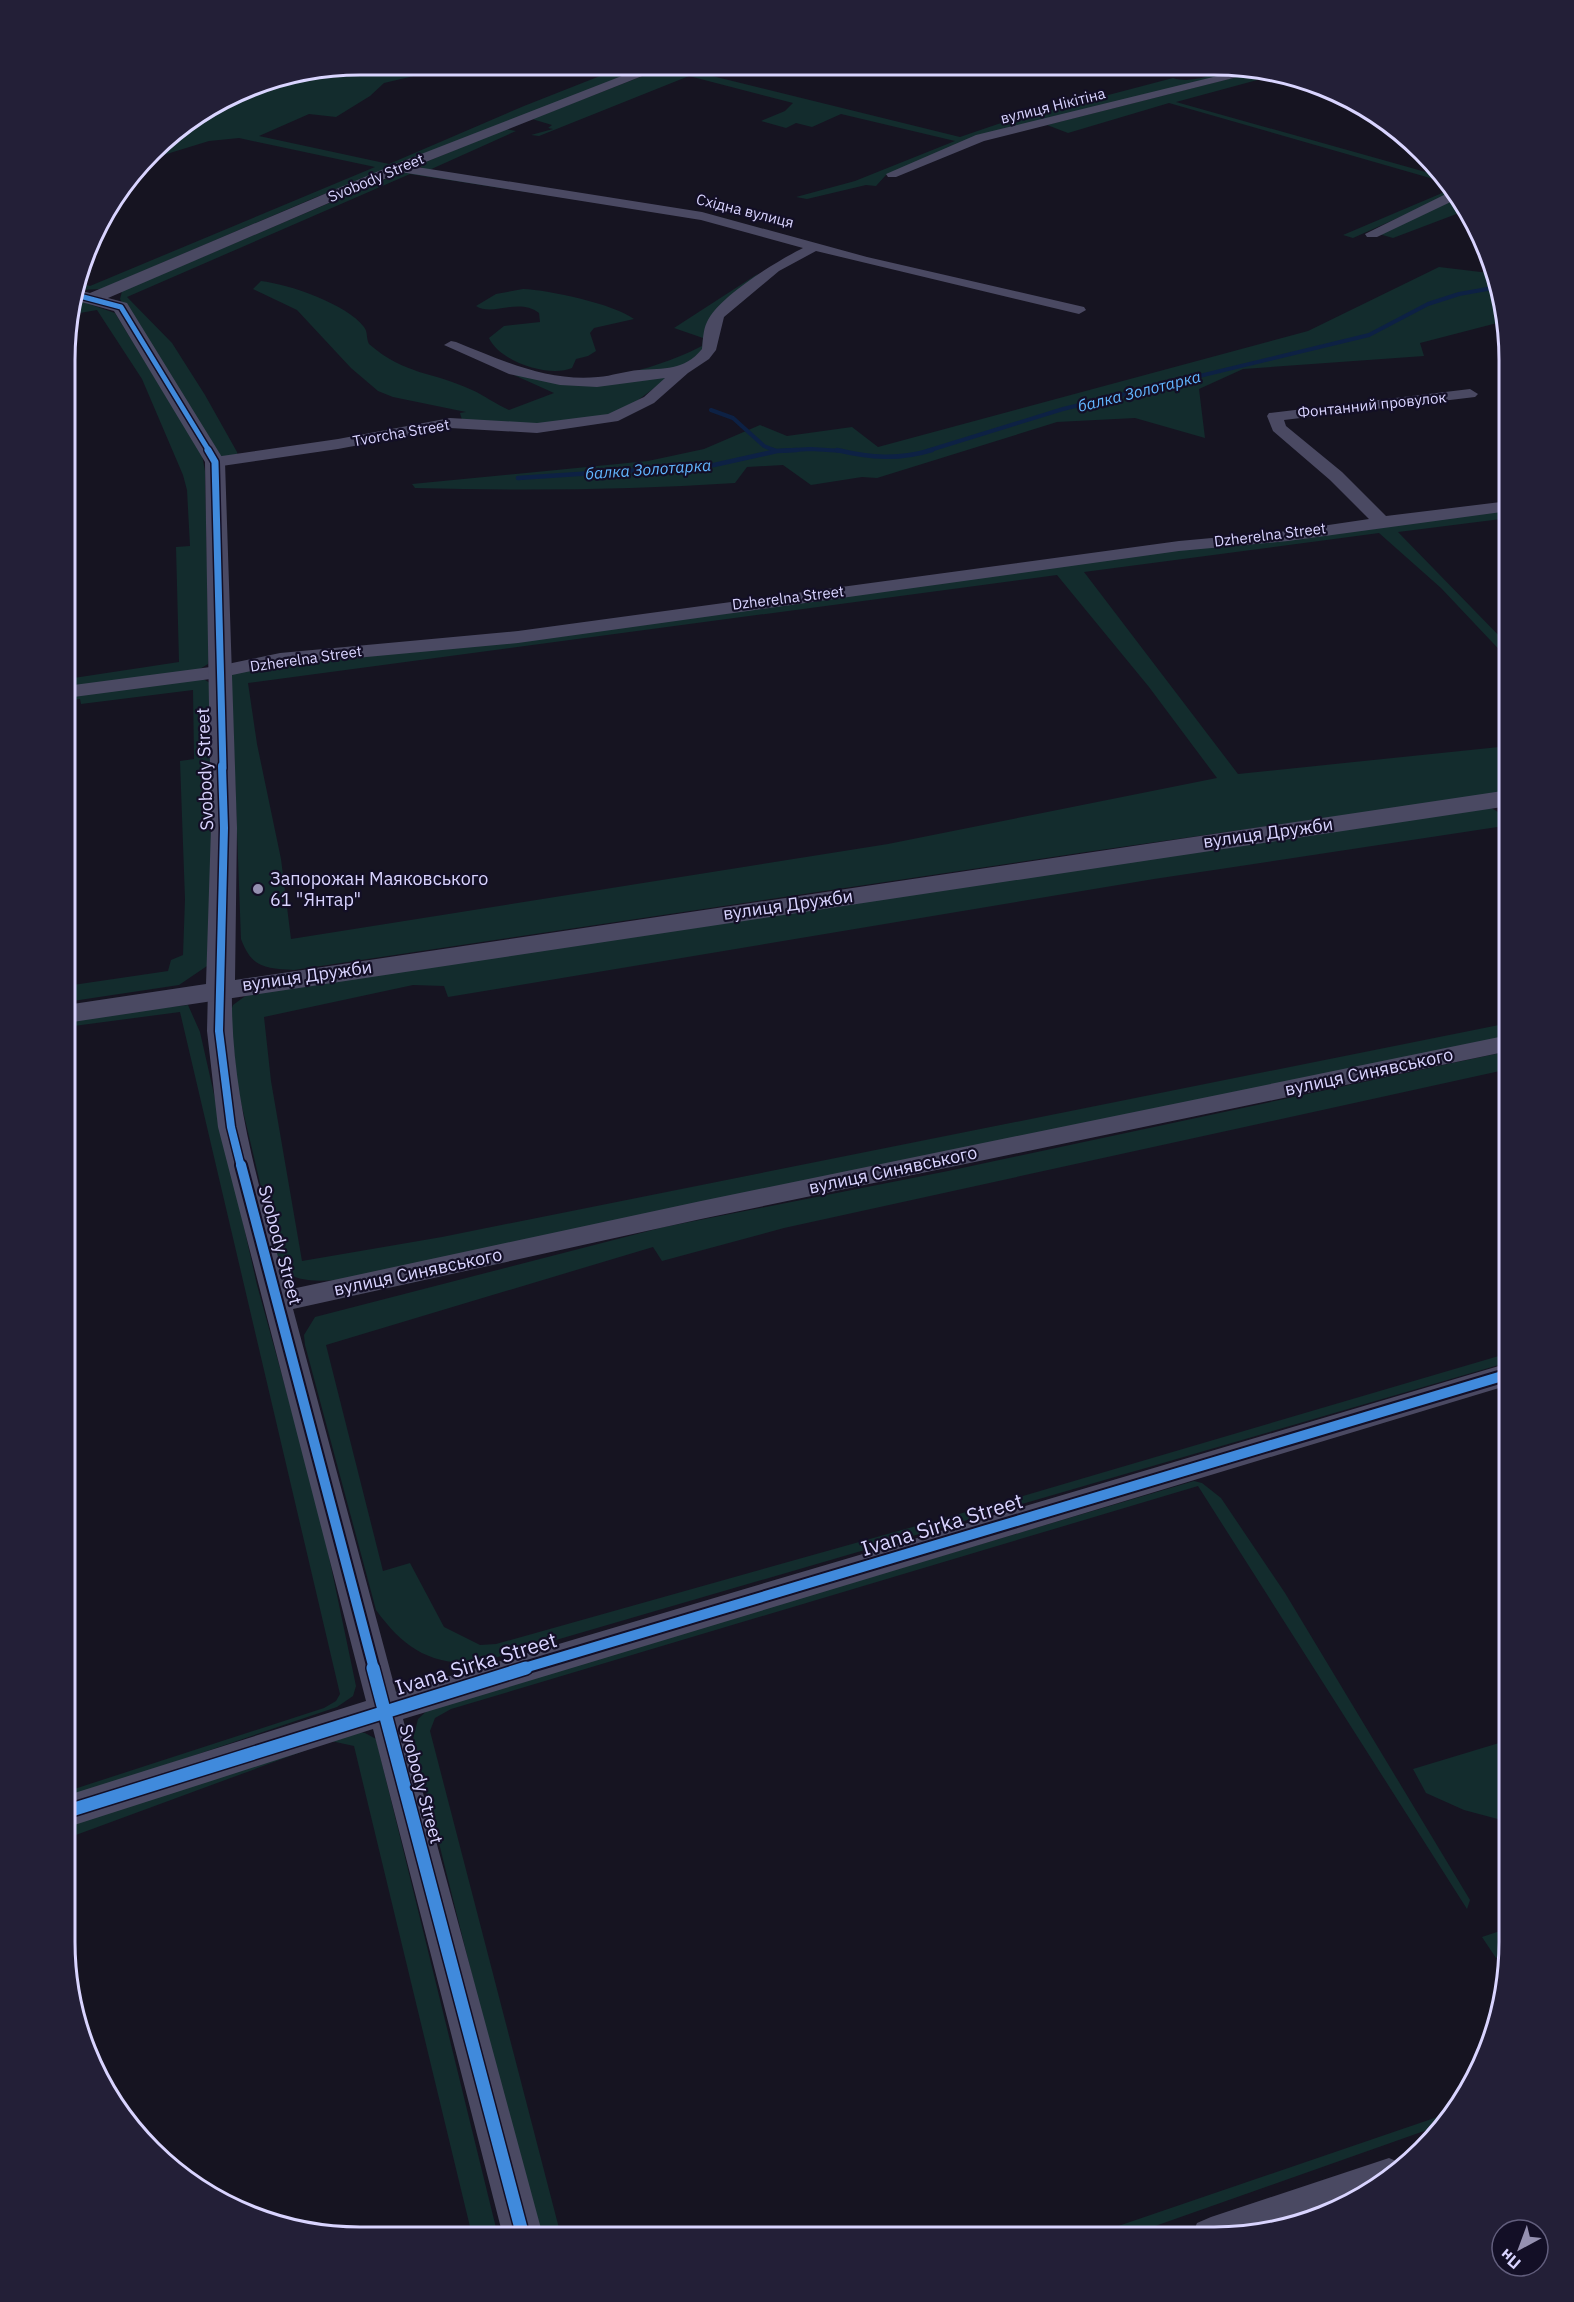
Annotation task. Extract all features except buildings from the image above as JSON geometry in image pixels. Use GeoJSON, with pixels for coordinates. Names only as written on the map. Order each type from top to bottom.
{"type":"FeatureCollection","features":[{"type":"Feature","properties":{"kind":"street","name":"Svobody Street"},"geometry":{"type":"LineString","coordinates":[[84,297],[398,168],[637,75]]}},
{"type":"Feature","properties":{"kind":"street","name":"вулиця Нікітіна"},"geometry":{"type":"LineString","coordinates":[[892,174],[980,138],[1232,76]]}},
{"type":"Feature","properties":{"kind":"street","name":"Східна вулиця"},"geometry":{"type":"LineString","coordinates":[[398,168],[702,216],[814,247],[1079,310]]}},
{"type":"Feature","properties":{"kind":"street"},"geometry":{"type":"LineString","coordinates":[[1372,234],[1448,198]]}},
{"type":"Feature","properties":{"kind":"street","name":"Tvorcha Street"},"geometry":{"type":"LineString","coordinates":[[215,462],[338,444],[450,423],[526,429],[600,420],[641,405],[709,350],[713,324],[718,315],[774,268],[814,247]]}},
{"type":"Feature","properties":{"kind":"street","name":"Svobody Street"},"geometry":{"type":"LineString","coordinates":[[84,297],[121,307],[215,462],[218,672],[224,828],[219,1031],[231,1127],[521,2227]]}},
{"type":"Feature","properties":{"kind":"street"},"geometry":{"type":"LineString","coordinates":[[451,345],[513,371],[560,380],[597,382],[637,375],[680,373]]}},
{"type":"Feature","properties":{"kind":"street","name":"Фонтанний провулок"},"geometry":{"type":"LineString","coordinates":[[1383,523],[1336,476],[1279,428],[1275,416],[1470,394]]}},
{"type":"Feature","properties":{"kind":"street","name":"Dzherelna Street"},"geometry":{"type":"LineString","coordinates":[[75,691],[218,672],[280,659],[518,637],[749,603],[1179,546],[1288,537],[1311,531],[1499,507]]}},
{"type":"Feature","properties":{"kind":"street","name":"вулиця Дружби"},"geometry":{"type":"LineString","coordinates":[[75,1013],[220,989],[1499,799]]}},
{"type":"Feature","properties":{"kind":"street","name":"вулиця Синявського"},"geometry":{"type":"LineString","coordinates":[[278,1302],[701,1210],[1499,1045]]}},
{"type":"Feature","properties":{"kind":"street","name":"Ivana Sirka Street"},"geometry":{"type":"LineString","coordinates":[[75,1809],[385,1710],[1499,1377]]}},
{"type":"Feature","properties":{"kind":"street"},"geometry":{"type":"LineString","coordinates":[[1248,2225],[1358,2188]]}},
{"type":"Feature","properties":{"kind":"green space"},"geometry":{"type":"Polygon","coordinates":[[[360,75],[418,75],[384,83],[370,96],[336,117],[309,114],[259,136],[389,164],[603,75],[633,75],[314,198],[101,289],[84,290],[85,285],[90,286],[375,167],[239,138],[209,141],[160,156],[186,134],[234,104],[268,90],[304,80],[360,75]]]}},
{"type":"Feature","properties":{"kind":"green space"},"geometry":{"type":"Polygon","coordinates":[[[645,75],[708,75],[960,137],[998,124],[1173,78],[1183,80],[1211,75],[1226,76],[972,139],[886,175],[876,186],[866,185],[807,199],[796,197],[855,181],[955,141],[841,114],[812,127],[796,123],[786,128],[761,121],[785,111],[793,103],[689,76],[539,136],[531,135],[553,129],[548,128],[552,125],[532,119],[645,75]]]}},
{"type":"Feature","properties":{"kind":"green space"},"geometry":{"type":"Polygon","coordinates":[[[1239,76],[1251,77],[1262,79],[1176,102],[1429,173],[1434,179],[1169,103],[1068,133],[1047,125],[1239,76]]]}},
{"type":"Feature","properties":{"kind":"green space"},"geometry":{"type":"Polygon","coordinates":[[[505,129],[516,131],[427,171],[421,167],[421,164],[505,129]]]}},
{"type":"Feature","properties":{"kind":"green space"},"geometry":{"type":"Polygon","coordinates":[[[407,170],[650,211],[410,174],[127,297],[172,343],[205,395],[238,456],[221,458],[120,299],[122,291],[407,170]]]}},
{"type":"Feature","properties":{"kind":"green space"},"geometry":{"type":"Polygon","coordinates":[[[1444,192],[1447,196],[1353,238],[1343,235],[1444,192]]]}},
{"type":"Feature","properties":{"kind":"green space"},"geometry":{"type":"Polygon","coordinates":[[[1450,201],[1458,213],[1393,238],[1379,234],[1450,201]]]}},
{"type":"Feature","properties":{"kind":"green space"},"geometry":{"type":"Polygon","coordinates":[[[1439,267],[1485,273],[1497,323],[1420,343],[1424,356],[1243,369],[1199,389],[1205,438],[1135,418],[1057,422],[877,478],[862,477],[811,485],[783,465],[747,467],[735,483],[575,489],[415,488],[412,484],[648,461],[704,449],[760,425],[787,436],[852,427],[878,447],[1308,331],[1439,267]]]}},
{"type":"Feature","properties":{"kind":"green space"},"geometry":{"type":"Polygon","coordinates":[[[759,273],[714,316],[704,351],[622,412],[552,425],[462,420],[460,413],[466,412],[393,397],[378,391],[351,368],[297,310],[253,289],[261,281],[301,291],[331,303],[356,319],[365,329],[369,344],[395,362],[458,384],[509,410],[554,393],[514,375],[519,370],[564,378],[605,378],[648,367],[702,346],[703,338],[674,328],[759,273]]]}},
{"type":"Feature","properties":{"kind":"green space"},"geometry":{"type":"Polygon","coordinates":[[[523,289],[581,299],[612,308],[634,319],[594,328],[590,333],[596,351],[576,359],[572,368],[551,371],[526,366],[503,354],[489,338],[504,326],[540,322],[539,313],[523,307],[483,309],[476,306],[496,294],[523,289]]]}},
{"type":"Feature","properties":{"kind":"green space"},"geometry":{"type":"Polygon","coordinates":[[[81,301],[115,313],[202,455],[205,471],[209,657],[208,664],[198,670],[75,688],[75,678],[179,662],[176,547],[190,546],[187,490],[183,475],[142,379],[97,310],[79,313],[81,301]]]}},
{"type":"Feature","properties":{"kind":"green space"},"geometry":{"type":"Polygon","coordinates":[[[1499,509],[1499,519],[1398,532],[1499,636],[1499,649],[1441,588],[1379,533],[1084,572],[1238,774],[1499,747],[1499,793],[1086,852],[294,970],[260,965],[250,956],[241,939],[231,671],[238,668],[1499,509]],[[1057,575],[248,683],[257,744],[281,859],[291,939],[888,844],[1217,778],[1149,687],[1057,575]]]}},
{"type":"Feature","properties":{"kind":"green space"},"geometry":{"type":"Polygon","coordinates":[[[200,677],[210,683],[215,804],[207,966],[179,985],[75,1001],[75,985],[168,971],[171,960],[183,955],[185,899],[180,761],[194,759],[193,690],[81,704],[80,699],[75,700],[75,694],[200,677]]]}},
{"type":"Feature","properties":{"kind":"green space"},"geometry":{"type":"Polygon","coordinates":[[[1491,808],[1499,813],[1499,827],[1154,879],[448,997],[444,986],[413,985],[264,1017],[271,1081],[302,1261],[442,1237],[1499,1025],[1499,1039],[1496,1040],[338,1280],[315,1281],[300,1278],[280,1267],[238,1090],[230,1013],[233,1005],[248,994],[1491,808]]]}},
{"type":"Feature","properties":{"kind":"green space"},"geometry":{"type":"Polygon","coordinates":[[[188,1005],[200,1032],[257,1285],[319,1509],[356,1686],[353,1696],[337,1707],[75,1796],[75,1789],[324,1708],[336,1701],[340,1694],[180,1012],[75,1026],[75,1017],[188,1005]]]}},
{"type":"Feature","properties":{"kind":"green space"},"geometry":{"type":"Polygon","coordinates":[[[1499,1053],[1499,1071],[784,1228],[662,1261],[653,1247],[326,1345],[383,1571],[410,1563],[444,1627],[480,1645],[496,1644],[1023,1496],[1499,1356],[1499,1365],[477,1663],[460,1663],[431,1657],[407,1644],[386,1623],[376,1610],[305,1345],[304,1335],[315,1317],[664,1227],[948,1171],[1499,1053]]]}},
{"type":"Feature","properties":{"kind":"green space"},"geometry":{"type":"Polygon","coordinates":[[[1194,1481],[1202,1483],[1221,1498],[1285,1593],[1470,1900],[1467,1909],[1198,1486],[451,1709],[435,1718],[430,1731],[559,2227],[535,2227],[413,1739],[418,1719],[431,1707],[1194,1481]]]}},
{"type":"Feature","properties":{"kind":"green space"},"geometry":{"type":"Polygon","coordinates":[[[348,1730],[365,1733],[376,1739],[496,2227],[470,2227],[354,1746],[331,1741],[75,1835],[75,1819],[329,1732],[348,1730]]]}},
{"type":"Feature","properties":{"kind":"green space"},"geometry":{"type":"Polygon","coordinates":[[[1499,1743],[1499,1819],[1464,1810],[1426,1793],[1413,1769],[1499,1743]]]}},
{"type":"Feature","properties":{"kind":"green space"},"geometry":{"type":"Polygon","coordinates":[[[1499,1931],[1498,1957],[1496,1958],[1482,1937],[1499,1931]]]}},
{"type":"Feature","properties":{"kind":"green space"},"geometry":{"type":"Polygon","coordinates":[[[1440,2116],[1428,2129],[1152,2227],[1115,2227],[1440,2116]]]}},
{"type":"Feature","properties":{"kind":"waterway","name":"балка Золотарка"},"geometry":{"type":"LineString","coordinates":[[927,451],[1063,409],[1369,335],[1428,304],[1459,294],[1490,289]]}},
{"type":"Feature","properties":{"kind":"waterway","name":"балка Золотарка"},"geometry":{"type":"LineString","coordinates":[[711,410],[733,418],[764,446],[776,451]]}},
{"type":"Feature","properties":{"kind":"waterway","name":"балка Золотарка"},"geometry":{"type":"LineString","coordinates":[[776,451],[811,449],[842,451]]}},
{"type":"Feature","properties":{"kind":"waterway","name":"балка Золотарка"},"geometry":{"type":"LineString","coordinates":[[518,478],[714,465],[777,451],[797,450]]}},
{"type":"Feature","properties":{"kind":"waterway","name":"балка Золотарка"},"geometry":{"type":"LineString","coordinates":[[837,450],[842,451]]}},
{"type":"Feature","properties":{"kind":"waterway","name":"балка Золотарка"},"geometry":{"type":"LineString","coordinates":[[842,451],[896,457],[932,450]]}},
{"type":"Feature","properties":{"kind":"cycle path"},"geometry":{"type":"LineString","coordinates":[[82,297],[121,307],[215,462],[224,828],[219,1031],[231,1127],[521,2227]]}},
{"type":"Feature","properties":{"kind":"cycle path"},"geometry":{"type":"LineString","coordinates":[[75,1809],[385,1710],[1499,1377]]}},
{"type":"Feature","properties":{"kind":"place","name":"Запорожан Маяковського 61 \"Янтар\""},"geometry":{"type":"Point","coordinates":[258,889]}}]}
